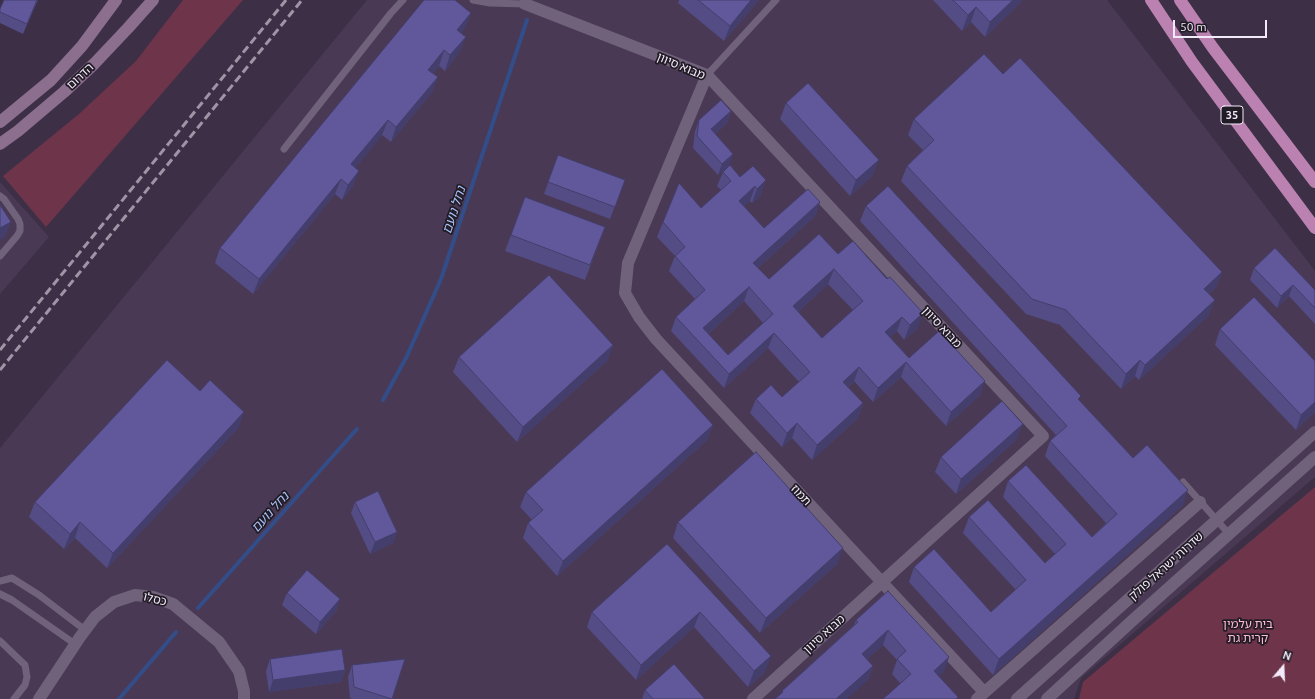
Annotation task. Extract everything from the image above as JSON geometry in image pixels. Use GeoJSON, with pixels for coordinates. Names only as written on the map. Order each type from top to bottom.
{"type":"FeatureCollection","features":[{"type":"Feature","properties":{"kind":"highway","name":"35"},"geometry":{"type":"LineString","coordinates":[[1151,0],[1192,62],[1315,228]]}},
{"type":"Feature","properties":{"kind":"highway","name":"35"},"geometry":{"type":"LineString","coordinates":[[1180,0],[1213,48],[1315,182]]}},
{"type":"Feature","properties":{"kind":"main road","name":"הדרום"},"geometry":{"type":"LineString","coordinates":[[0,122],[51,80],[82,46],[116,0]]}},
{"type":"Feature","properties":{"kind":"main road","name":"הדרום"},"geometry":{"type":"LineString","coordinates":[[0,144],[18,131],[94,64],[153,0]]}},
{"type":"Feature","properties":{"kind":"street","name":"מבוא סיוון"},"geometry":{"type":"LineString","coordinates":[[523,2],[707,75],[1043,436],[753,699]]}},
{"type":"Feature","properties":{"kind":"street","name":"תמוז"},"geometry":{"type":"LineString","coordinates":[[707,75],[628,264],[625,293],[639,317],[656,339],[882,582],[981,696]]}},
{"type":"Feature","properties":{"kind":"street","name":"שדרות ישראל פולק"},"geometry":{"type":"LineString","coordinates":[[1017,699],[1315,432]]}},
{"type":"Feature","properties":{"kind":"street","name":"שדרות ישראל פולק"},"geometry":{"type":"LineString","coordinates":[[1047,699],[1138,615],[1315,457]]}},
{"type":"Feature","properties":{"kind":"street"},"geometry":{"type":"LineString","coordinates":[[981,696],[1200,502]]}},
{"type":"Feature","properties":{"kind":"street","name":"כסלו"},"geometry":{"type":"LineString","coordinates":[[39,699],[75,644],[95,617],[114,602],[135,595],[153,597],[173,604],[219,642],[239,671],[244,691],[244,699]]}},
{"type":"Feature","properties":{"kind":"lane"},"geometry":{"type":"LineString","coordinates":[[284,149],[403,0]]}},
{"type":"Feature","properties":{"kind":"lane"},"geometry":{"type":"LineString","coordinates":[[473,0],[490,3],[523,2]]}},
{"type":"Feature","properties":{"kind":"lane"},"geometry":{"type":"LineString","coordinates":[[707,75],[776,0]]}},
{"type":"Feature","properties":{"kind":"lane"},"geometry":{"type":"LineString","coordinates":[[0,196],[4,198],[20,224],[20,231],[17,236],[0,256]]}},
{"type":"Feature","properties":{"kind":"lane"},"geometry":{"type":"LineString","coordinates":[[1183,482],[1229,534]]}},
{"type":"Feature","properties":{"kind":"lane"},"geometry":{"type":"LineString","coordinates":[[0,581],[12,578],[39,595],[85,630]]}},
{"type":"Feature","properties":{"kind":"lane"},"geometry":{"type":"LineString","coordinates":[[0,594],[12,600],[75,644]]}},
{"type":"Feature","properties":{"kind":"lane"},"geometry":{"type":"LineString","coordinates":[[0,641],[25,665],[25,685],[14,699]]}},
{"type":"Feature","properties":{"kind":"shaded area"},"geometry":{"type":"Polygon","coordinates":[[[367,0],[1107,0],[1315,271],[1315,477],[1081,678],[1074,699],[0,699],[0,448],[367,0]]]}},
{"type":"Feature","properties":{"kind":"shaded area"},"geometry":{"type":"Polygon","coordinates":[[[0,182],[49,237],[0,294],[0,182]]]}},
{"type":"Feature","properties":{"kind":"green space"},"geometry":{"type":"Polygon","coordinates":[[[183,0],[243,0],[46,227],[3,176],[79,114],[136,61],[183,0]]]}},
{"type":"Feature","properties":{"kind":"green space","name":"בית עלמין קרית גת"},"geometry":{"type":"Polygon","coordinates":[[[1315,487],[1315,699],[1079,699],[1083,682],[1315,487]]]}},
{"type":"Feature","properties":{"kind":"building"},"geometry":{"type":"Polygon","coordinates":[[[4,0],[37,0],[27,24],[0,12],[4,0]]]}},
{"type":"Feature","properties":{"kind":"building"},"geometry":{"type":"Polygon","coordinates":[[[424,0],[455,0],[471,13],[457,30],[466,37],[450,55],[444,50],[428,70],[438,77],[396,127],[388,120],[351,164],[359,171],[348,185],[341,179],[259,279],[220,248],[424,0]]]}},
{"type":"Feature","properties":{"kind":"building"},"geometry":{"type":"Polygon","coordinates":[[[698,0],[751,0],[730,26],[698,0]]]}},
{"type":"Feature","properties":{"kind":"building"},"geometry":{"type":"Polygon","coordinates":[[[953,0],[1013,0],[990,22],[976,7],[968,15],[953,0]]]}},
{"type":"Feature","properties":{"kind":"building"},"geometry":{"type":"Polygon","coordinates":[[[984,54],[1003,74],[1020,58],[1222,272],[1204,289],[1215,300],[1145,365],[1140,360],[1126,374],[1066,310],[1032,299],[907,166],[934,140],[914,119],[984,54]]]}},
{"type":"Feature","properties":{"kind":"building"},"geometry":{"type":"Polygon","coordinates":[[[808,83],[879,160],[856,180],[786,103],[808,83]]]}},
{"type":"Feature","properties":{"kind":"building"},"geometry":{"type":"Polygon","coordinates":[[[721,100],[731,111],[711,129],[733,154],[722,164],[697,136],[699,120],[721,100]]]}},
{"type":"Feature","properties":{"kind":"building"},"geometry":{"type":"Polygon","coordinates":[[[558,155],[625,180],[615,207],[548,182],[558,155]]]}},
{"type":"Feature","properties":{"kind":"building"},"geometry":{"type":"Polygon","coordinates":[[[730,165],[740,177],[753,166],[766,180],[757,189],[755,186],[739,201],[764,228],[808,189],[820,202],[753,263],[769,279],[819,234],[838,254],[853,241],[887,279],[890,277],[923,313],[910,325],[902,317],[885,332],[909,358],[939,331],[985,381],[951,412],[906,362],[878,388],[859,367],[843,382],[863,403],[817,445],[797,423],[787,433],[756,399],[771,385],[782,397],[810,372],[774,333],[729,374],[676,317],[705,290],[675,256],[685,247],[663,222],[679,183],[701,208],[731,181],[723,172],[730,165]],[[834,269],[793,306],[822,338],[863,301],[834,269]],[[749,287],[703,328],[728,355],[773,314],[749,287]]]}},
{"type":"Feature","properties":{"kind":"building"},"geometry":{"type":"Polygon","coordinates":[[[888,186],[1081,396],[1078,399],[1133,458],[1147,445],[1188,490],[999,659],[914,567],[934,549],[991,612],[1026,580],[969,517],[988,500],[1045,563],[1066,544],[1008,481],[1026,465],[1092,537],[1117,514],[1050,441],[1067,426],[866,206],[888,186]]]}},
{"type":"Feature","properties":{"kind":"building"},"geometry":{"type":"Polygon","coordinates":[[[525,197],[605,227],[590,265],[511,235],[525,197]]]}},
{"type":"Feature","properties":{"kind":"building"},"geometry":{"type":"Polygon","coordinates":[[[0,205],[11,222],[0,228],[0,205]]]}},
{"type":"Feature","properties":{"kind":"building"},"geometry":{"type":"Polygon","coordinates":[[[1275,248],[1315,290],[1315,308],[1293,285],[1281,296],[1254,268],[1275,248]]]}},
{"type":"Feature","properties":{"kind":"building"},"geometry":{"type":"Polygon","coordinates":[[[549,275],[613,345],[523,427],[459,357],[549,275]]]}},
{"type":"Feature","properties":{"kind":"building"},"geometry":{"type":"Polygon","coordinates":[[[1254,297],[1315,361],[1315,402],[1301,415],[1220,329],[1254,297]]]}},
{"type":"Feature","properties":{"kind":"building"},"geometry":{"type":"Polygon","coordinates":[[[167,360],[200,391],[210,380],[244,412],[113,553],[80,522],[70,534],[35,502],[167,360]]]}},
{"type":"Feature","properties":{"kind":"building"},"geometry":{"type":"Polygon","coordinates":[[[662,369],[713,425],[563,561],[528,523],[543,510],[526,492],[662,369]]]}},
{"type":"Feature","properties":{"kind":"building"},"geometry":{"type":"Polygon","coordinates":[[[1002,401],[1023,424],[961,479],[941,457],[1002,401]]]}},
{"type":"Feature","properties":{"kind":"building"},"geometry":{"type":"Polygon","coordinates":[[[756,452],[843,548],[766,618],[678,522],[756,452]]]}},
{"type":"Feature","properties":{"kind":"building"},"geometry":{"type":"Polygon","coordinates":[[[378,491],[397,532],[375,542],[355,502],[378,491]]]}},
{"type":"Feature","properties":{"kind":"building"},"geometry":{"type":"Polygon","coordinates":[[[667,544],[771,656],[754,671],[700,612],[641,665],[592,612],[667,544]]]}},
{"type":"Feature","properties":{"kind":"building"},"geometry":{"type":"Polygon","coordinates":[[[307,570],[340,599],[320,622],[287,593],[307,570]]]}},
{"type":"Feature","properties":{"kind":"building"},"geometry":{"type":"Polygon","coordinates":[[[888,591],[949,657],[934,671],[958,697],[956,699],[883,699],[911,674],[897,659],[906,651],[888,630],[862,654],[873,666],[836,699],[775,699],[858,622],[856,620],[888,591]]]}},
{"type":"Feature","properties":{"kind":"building"},"geometry":{"type":"Polygon","coordinates":[[[342,649],[345,670],[273,680],[270,659],[342,649]]]}},
{"type":"Feature","properties":{"kind":"building"},"geometry":{"type":"Polygon","coordinates":[[[405,659],[392,699],[354,687],[352,665],[405,659]]]}},
{"type":"Feature","properties":{"kind":"building"},"geometry":{"type":"Polygon","coordinates":[[[674,664],[705,699],[653,699],[645,690],[674,664]]]}},
{"type":"Feature","properties":{"kind":"waterway","name":"נחל נועם"},"geometry":{"type":"LineString","coordinates":[[383,400],[407,356],[441,279],[527,20]]}},
{"type":"Feature","properties":{"kind":"waterway","name":"נחל נועם"},"geometry":{"type":"LineString","coordinates":[[198,608],[357,429]]}},
{"type":"Feature","properties":{"kind":"waterway","name":"נחל נועם"},"geometry":{"type":"LineString","coordinates":[[119,699],[176,632]]}},
{"type":"Feature","properties":{"kind":"railway"},"geometry":{"type":"LineString","coordinates":[[0,350],[286,0]]}},
{"type":"Feature","properties":{"kind":"railway"},"geometry":{"type":"LineString","coordinates":[[0,370],[302,0]]}}]}
